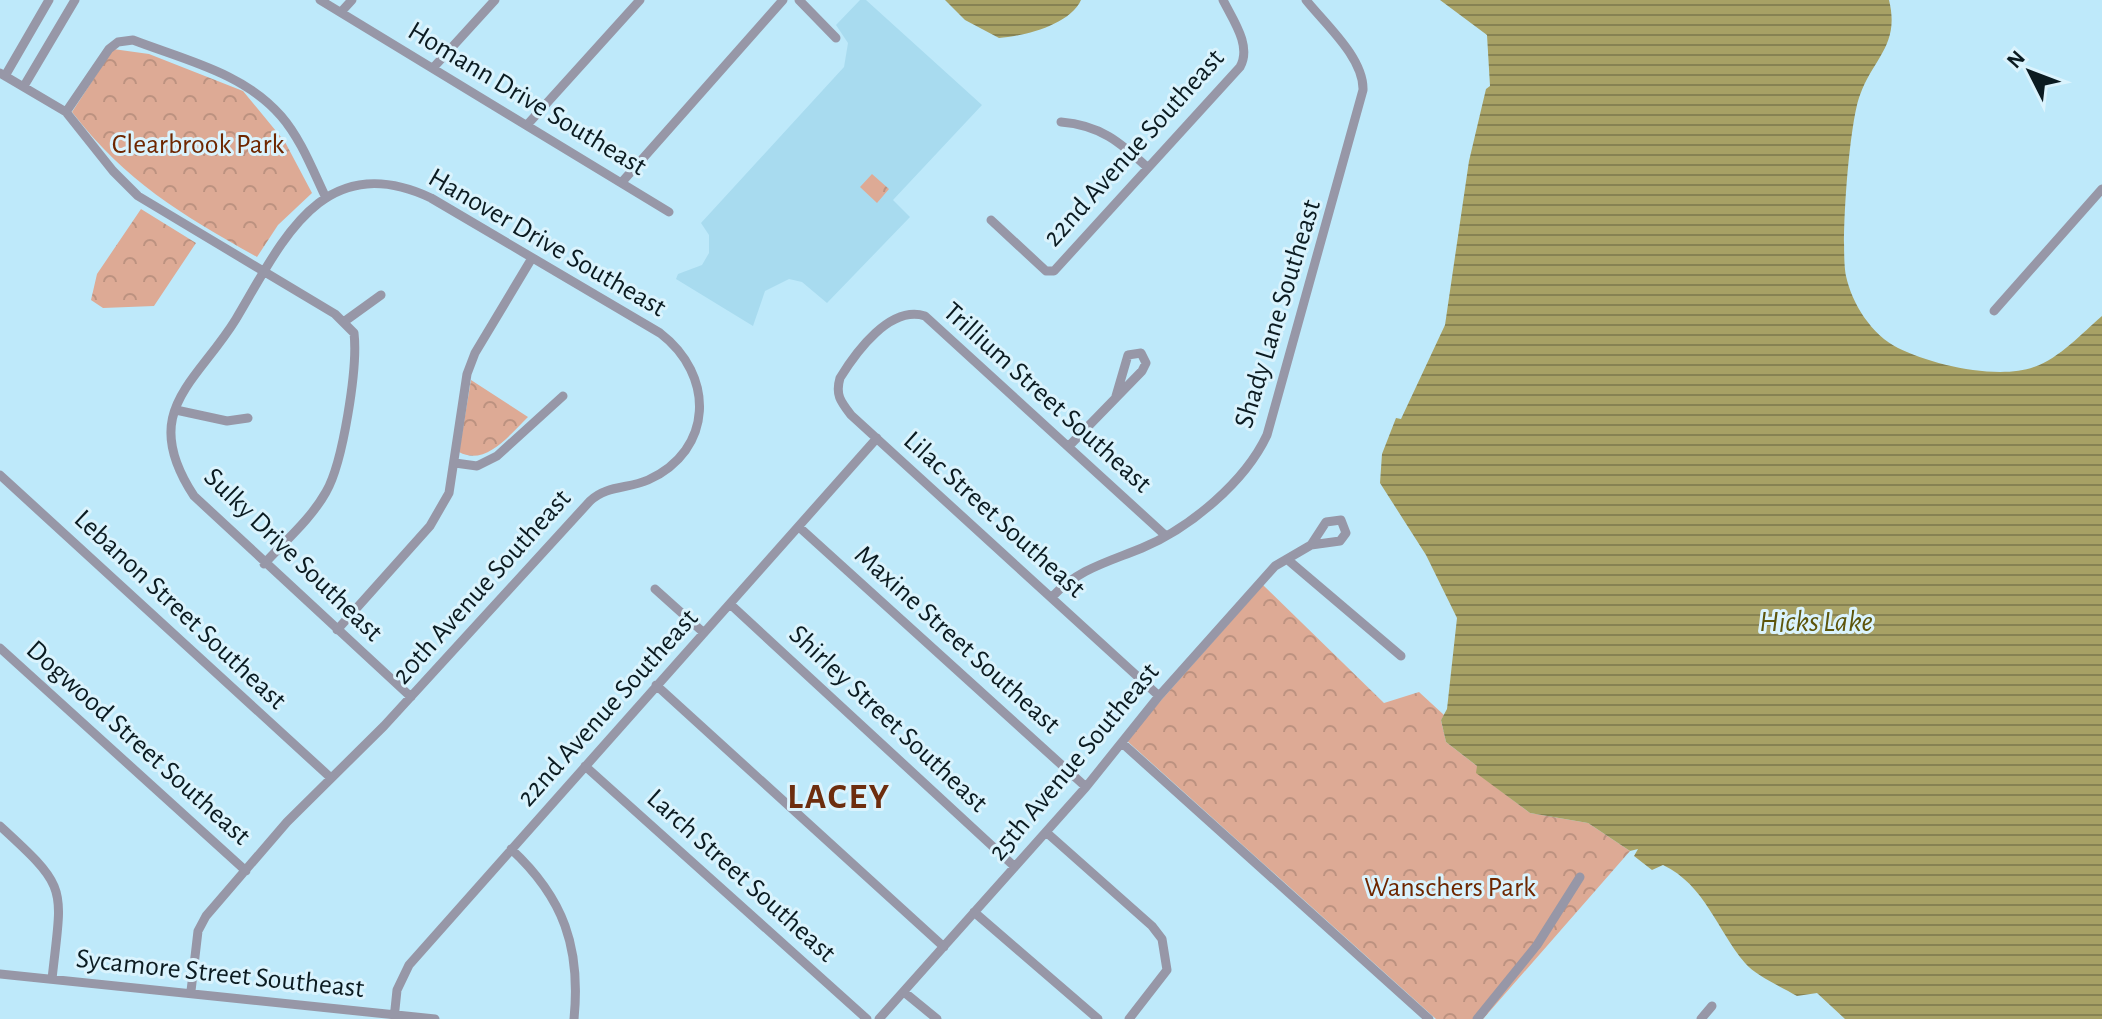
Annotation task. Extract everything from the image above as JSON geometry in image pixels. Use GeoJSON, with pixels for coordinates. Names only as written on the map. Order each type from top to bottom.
{"type":"FeatureCollection","features":[{"type":"Feature","properties":{"kind":"street"},"geometry":{"type":"LineString","coordinates":[[49,0],[3,74],[66,112],[113,171],[138,196],[345,321],[354,333],[355,358],[333,480],[317,506],[264,564]]}},
{"type":"Feature","properties":{"kind":"street"},"geometry":{"type":"LineString","coordinates":[[24,86],[75,0]]}},
{"type":"Feature","properties":{"kind":"street","name":"Homann Drive Southeast"},"geometry":{"type":"LineString","coordinates":[[320,0],[669,212]]}},
{"type":"Feature","properties":{"kind":"street"},"geometry":{"type":"LineString","coordinates":[[341,12],[352,0]]}},
{"type":"Feature","properties":{"kind":"street"},"geometry":{"type":"LineString","coordinates":[[433,68],[495,0]]}},
{"type":"Feature","properties":{"kind":"street"},"geometry":{"type":"LineString","coordinates":[[527,125],[640,0]]}},
{"type":"Feature","properties":{"kind":"street"},"geometry":{"type":"LineString","coordinates":[[622,182],[783,0]]}},
{"type":"Feature","properties":{"kind":"street"},"geometry":{"type":"LineString","coordinates":[[799,0],[836,38]]}},
{"type":"Feature","properties":{"kind":"street","name":"22nd Avenue Southeast"},"geometry":{"type":"LineString","coordinates":[[991,220],[1046,271],[1054,271],[1240,67],[1245,53],[1223,0]]}},
{"type":"Feature","properties":{"kind":"street","name":"Shady Lane Southeast"},"geometry":{"type":"LineString","coordinates":[[1052,597],[1067,580],[1093,565],[1166,536],[1215,498],[1260,449],[1339,185],[1363,79],[1357,65],[1306,0]]}},
{"type":"Feature","properties":{"kind":"street"},"geometry":{"type":"LineString","coordinates":[[66,112],[109,49],[118,42],[133,40],[244,82],[266,100],[298,141],[326,198]]}},
{"type":"Feature","properties":{"kind":"street"},"geometry":{"type":"LineString","coordinates":[[1061,122],[1081,124],[1108,134],[1148,168]]}},
{"type":"Feature","properties":{"kind":"street","name":"Hanover Drive Southeast"},"geometry":{"type":"LineString","coordinates":[[186,384],[226,335],[295,222],[326,198],[362,185],[413,189],[660,333],[682,352],[696,380],[700,410],[683,454]]}},
{"type":"Feature","properties":{"kind":"street"},"geometry":{"type":"LineString","coordinates":[[1994,311],[2102,189]]}},
{"type":"Feature","properties":{"kind":"street"},"geometry":{"type":"LineString","coordinates":[[337,630],[430,526],[449,493],[467,374],[475,353],[532,258]]}},
{"type":"Feature","properties":{"kind":"street"},"geometry":{"type":"LineString","coordinates":[[345,321],[381,295]]}},
{"type":"Feature","properties":{"kind":"street","name":"Trillium Street Southeast"},"geometry":{"type":"LineString","coordinates":[[859,354],[893,319],[909,313],[925,316],[1166,536]]}},
{"type":"Feature","properties":{"kind":"street"},"geometry":{"type":"LineString","coordinates":[[1069,446],[1142,371],[1146,363],[1141,353],[1128,355],[1116,396]]}},
{"type":"Feature","properties":{"kind":"street","name":"Lilac Street Southeast"},"geometry":{"type":"LineString","coordinates":[[859,354],[845,370],[837,389],[840,401],[851,415],[1159,696]]}},
{"type":"Feature","properties":{"kind":"street","name":"Sulky Drive Southeast"},"geometry":{"type":"LineString","coordinates":[[186,384],[176,410],[172,434],[175,456],[185,482],[206,509],[411,697]]}},
{"type":"Feature","properties":{"kind":"street"},"geometry":{"type":"LineString","coordinates":[[455,463],[477,466],[497,456],[563,396]]}},
{"type":"Feature","properties":{"kind":"street"},"geometry":{"type":"LineString","coordinates":[[176,410],[227,421],[248,418]]}},
{"type":"Feature","properties":{"kind":"street","name":"22nd Avenue Southeast"},"geometry":{"type":"LineString","coordinates":[[394,1017],[397,990],[409,965],[877,438]]}},
{"type":"Feature","properties":{"kind":"street","name":"20th Avenue Southeast"},"geometry":{"type":"LineString","coordinates":[[191,991],[198,931],[206,916],[287,822],[411,697],[597,494],[648,480],[673,465],[683,454]]}},
{"type":"Feature","properties":{"kind":"street","name":"Lebanon Street Southeast"},"geometry":{"type":"LineString","coordinates":[[0,475],[331,778]]}},
{"type":"Feature","properties":{"kind":"street","name":"Maxine Street Southeast"},"geometry":{"type":"LineString","coordinates":[[799,527],[1086,787]]}},
{"type":"Feature","properties":{"kind":"street","name":"25th Avenue Southeast"},"geometry":{"type":"LineString","coordinates":[[879,1019],[1086,787],[1159,696],[1247,596],[1275,566],[1311,545]]}},
{"type":"Feature","properties":{"kind":"street"},"geometry":{"type":"LineString","coordinates":[[1288,560],[1401,656]]}},
{"type":"Feature","properties":{"kind":"street"},"geometry":{"type":"LineString","coordinates":[[655,589],[704,633]]}},
{"type":"Feature","properties":{"kind":"street","name":"Shirley Street Southeast"},"geometry":{"type":"LineString","coordinates":[[730,604],[1015,867]]}},
{"type":"Feature","properties":{"kind":"street","name":"Dogwood Street Southeast"},"geometry":{"type":"LineString","coordinates":[[0,648],[246,871]]}},
{"type":"Feature","properties":{"kind":"street"},"geometry":{"type":"LineString","coordinates":[[656,685],[944,947]]}},
{"type":"Feature","properties":{"kind":"street"},"geometry":{"type":"LineString","coordinates":[[1122,743],[1429,1019]]}},
{"type":"Feature","properties":{"kind":"street","name":"Larch Street Southeast"},"geometry":{"type":"LineString","coordinates":[[585,766],[867,1019]]}},
{"type":"Feature","properties":{"kind":"street"},"geometry":{"type":"LineString","coordinates":[[0,826],[45,867],[54,880],[60,903],[52,979]]}},
{"type":"Feature","properties":{"kind":"street"},"geometry":{"type":"LineString","coordinates":[[1046,832],[1162,939],[1167,970],[1129,1019]]}},
{"type":"Feature","properties":{"kind":"street"},"geometry":{"type":"LineString","coordinates":[[511,849],[537,874],[551,895],[572,944],[576,973],[574,1019]]}},
{"type":"Feature","properties":{"kind":"street"},"geometry":{"type":"LineString","coordinates":[[1477,1019],[1537,945],[1580,877]]}},
{"type":"Feature","properties":{"kind":"street"},"geometry":{"type":"LineString","coordinates":[[974,912],[1098,1019]]}},
{"type":"Feature","properties":{"kind":"street","name":"Sycamore Street Southeast"},"geometry":{"type":"LineString","coordinates":[[0,974],[191,991],[394,1017],[435,1019]]}},
{"type":"Feature","properties":{"kind":"street"},"geometry":{"type":"LineString","coordinates":[[904,992],[937,1019]]}},
{"type":"Feature","properties":{"kind":"street"},"geometry":{"type":"LineString","coordinates":[[1701,1019],[1712,1006]]}},
{"type":"Feature","properties":{"kind":"shaded area"},"geometry":{"type":"Polygon","coordinates":[[[860,0],[866,0],[982,105],[893,200],[910,217],[827,303],[802,282],[789,279],[765,291],[753,326],[676,279],[678,274],[702,265],[709,253],[709,235],[701,223],[844,67],[848,43],[836,25],[860,0]]]}},
{"type":"Feature","properties":{"kind":"green space","name":"Clearbrook Park"},"geometry":{"type":"Polygon","coordinates":[[[113,49],[149,54],[243,91],[285,142],[312,193],[278,225],[257,257],[180,211],[135,178],[113,159],[72,112],[113,49]]]}},
{"type":"Feature","properties":{"kind":"green space"},"geometry":{"type":"Polygon","coordinates":[[[872,174],[889,189],[877,203],[860,187],[872,174]]]}},
{"type":"Feature","properties":{"kind":"green space"},"geometry":{"type":"Polygon","coordinates":[[[141,209],[196,243],[154,306],[103,308],[91,300],[97,274],[141,209]]]}},
{"type":"Feature","properties":{"kind":"green space"},"geometry":{"type":"Polygon","coordinates":[[[471,380],[528,417],[497,446],[479,455],[459,452],[471,380]]]}},
{"type":"Feature","properties":{"kind":"green space","name":"Wanschers Park"},"geometry":{"type":"Polygon","coordinates":[[[1263,585],[1384,703],[1419,692],[1444,715],[1441,720],[1446,742],[1477,766],[1477,773],[1530,813],[1588,823],[1630,851],[1483,1019],[1436,1019],[1126,740],[1263,585]]]}},
{"type":"Feature","properties":{"kind":"water"},"geometry":{"type":"Polygon","coordinates":[[[945,0],[1081,0],[1067,16],[1045,28],[999,38],[965,20],[945,0]]]}},
{"type":"Feature","properties":{"kind":"water","name":"Hicks Lake"},"geometry":{"type":"Polygon","coordinates":[[[1440,0],[1889,0],[1891,28],[1884,50],[1860,95],[1852,131],[1847,185],[1844,261],[1853,297],[1864,318],[1889,342],[1912,354],[1965,369],[2002,372],[2034,367],[2053,358],[2102,316],[2102,1019],[1845,1019],[1817,993],[1797,996],[1750,968],[1700,896],[1677,874],[1663,865],[1652,870],[1634,856],[1638,849],[1630,851],[1588,823],[1530,813],[1476,773],[1477,766],[1446,742],[1441,720],[1447,709],[1457,618],[1426,555],[1380,483],[1382,454],[1396,418],[1401,419],[1445,325],[1469,161],[1486,89],[1490,86],[1487,35],[1440,0]]]}},
{"type":"Feature","properties":{"kind":"district","name":"LACEY"},"geometry":{"type":"Point","coordinates":[839,797]}}]}
